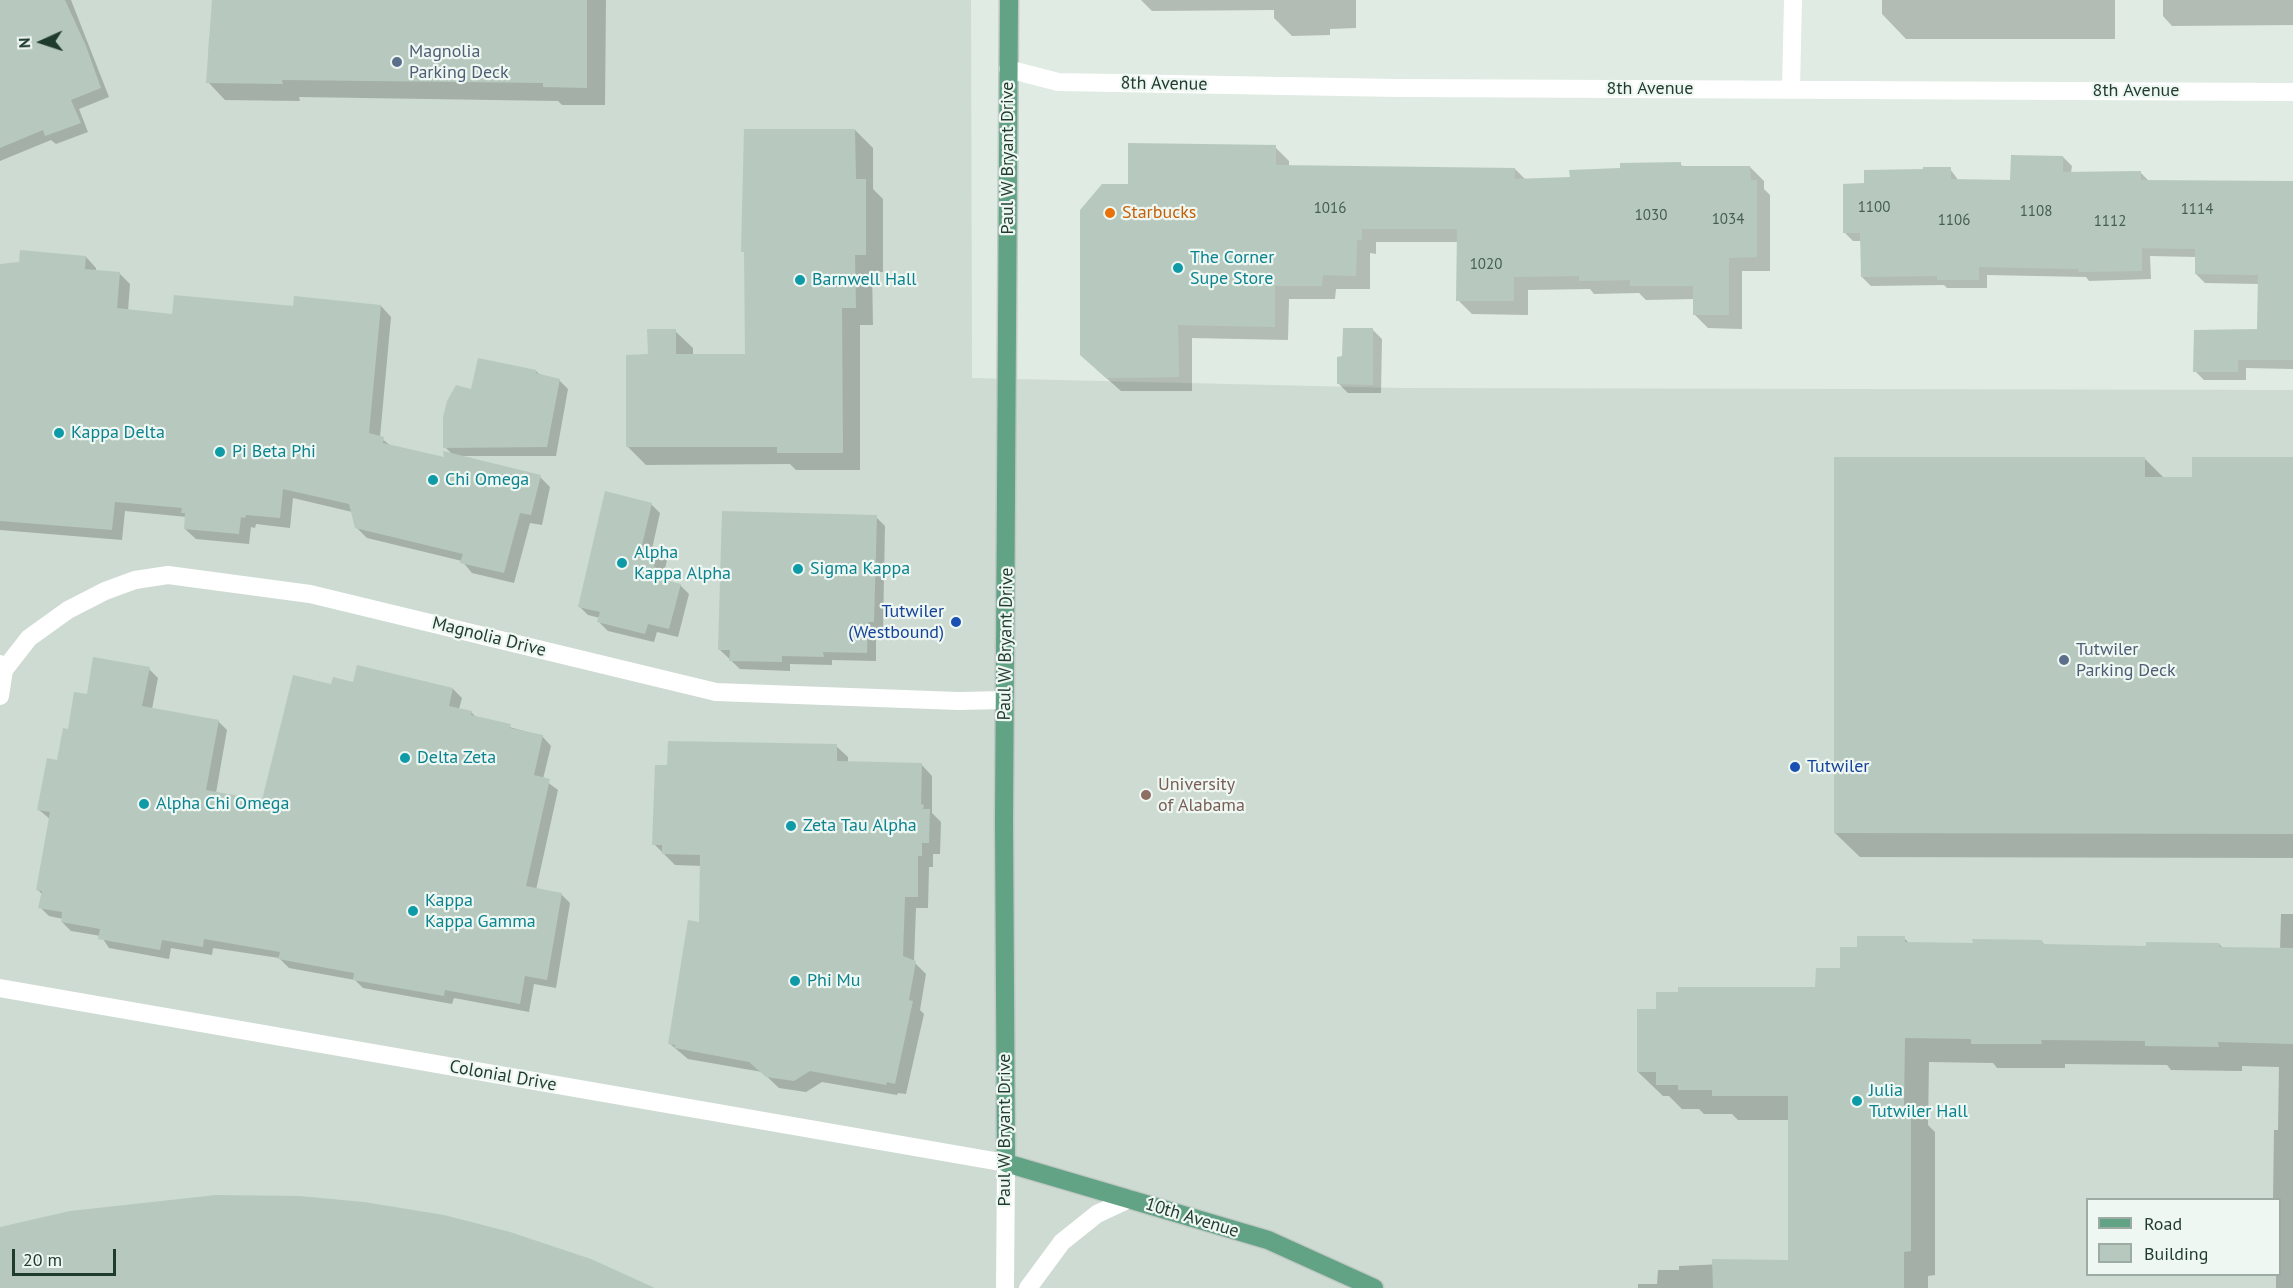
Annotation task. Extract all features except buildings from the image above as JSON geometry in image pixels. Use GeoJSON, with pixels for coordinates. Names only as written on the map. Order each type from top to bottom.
{"type":"FeatureCollection","features":[{"type":"Feature","properties":{"kind":"main road","name":"Paul W Bryant Drive"},"geometry":{"type":"LineString","coordinates":[[1006,1163],[1005,700],[1009,0]]}},
{"type":"Feature","properties":{"kind":"main road","name":"10th Avenue"},"geometry":{"type":"LineString","coordinates":[[1006,1163],[1268,1240],[1374,1288]]}},
{"type":"Feature","properties":{"kind":"street"},"geometry":{"type":"LineString","coordinates":[[1791,89],[1793,0]]}},
{"type":"Feature","properties":{"kind":"street","name":"8th Avenue"},"geometry":{"type":"LineString","coordinates":[[1008,69],[1058,82],[1398,88],[2293,92]]}},
{"type":"Feature","properties":{"kind":"street","name":"Magnolia Drive"},"geometry":{"type":"LineString","coordinates":[[2,667],[30,638],[69,610],[105,591],[135,580],[168,575],[310,594],[716,692],[1005,700]]}},
{"type":"Feature","properties":{"kind":"street"},"geometry":{"type":"LineString","coordinates":[[0,696],[2,667]]}},
{"type":"Feature","properties":{"kind":"street","name":"Colonial Drive"},"geometry":{"type":"LineString","coordinates":[[0,988],[1006,1163]]}},
{"type":"Feature","properties":{"kind":"street","name":"Paul W Bryant Drive"},"geometry":{"type":"LineString","coordinates":[[1005,1288],[1006,1163]]}},
{"type":"Feature","properties":{"kind":"street"},"geometry":{"type":"LineString","coordinates":[[1028,1288],[1062,1242],[1097,1214],[1129,1199]]}},
{"type":"Feature","properties":{"kind":"shaded area","name":"University of Alabama"},"geometry":{"type":"Polygon","coordinates":[[[0,0],[971,0],[972,378],[1401,388],[2293,390],[2293,1288],[0,1288],[0,0]]]}},
{"type":"Feature","properties":{"kind":"place","name":"Magnolia Parking Deck"},"geometry":{"type":"Point","coordinates":[397,62]}},
{"type":"Feature","properties":{"kind":"place","name":"Starbucks"},"geometry":{"type":"Point","coordinates":[1110,213]}},
{"type":"Feature","properties":{"kind":"place","name":"The Corner Supe Store"},"geometry":{"type":"Point","coordinates":[1178,268]}},
{"type":"Feature","properties":{"kind":"place","name":"Barnwell Hall"},"geometry":{"type":"Point","coordinates":[800,280]}},
{"type":"Feature","properties":{"kind":"place","name":"Kappa Delta"},"geometry":{"type":"Point","coordinates":[59,433]}},
{"type":"Feature","properties":{"kind":"place","name":"Pi Beta Phi"},"geometry":{"type":"Point","coordinates":[220,452]}},
{"type":"Feature","properties":{"kind":"place","name":"Chi Omega"},"geometry":{"type":"Point","coordinates":[433,480]}},
{"type":"Feature","properties":{"kind":"place","name":"Alpha Kappa Alpha"},"geometry":{"type":"Point","coordinates":[622,563]}},
{"type":"Feature","properties":{"kind":"place","name":"Sigma Kappa"},"geometry":{"type":"Point","coordinates":[798,569]}},
{"type":"Feature","properties":{"kind":"place","name":"Tutwiler (Westbound)"},"geometry":{"type":"Point","coordinates":[956,622]}},
{"type":"Feature","properties":{"kind":"place","name":"Tutwiler Parking Deck"},"geometry":{"type":"Point","coordinates":[2064,660]}},
{"type":"Feature","properties":{"kind":"place","name":"Delta Zeta"},"geometry":{"type":"Point","coordinates":[405,758]}},
{"type":"Feature","properties":{"kind":"place","name":"Tutwiler"},"geometry":{"type":"Point","coordinates":[1795,767]}},
{"type":"Feature","properties":{"kind":"place","name":"University of Alabama"},"geometry":{"type":"Point","coordinates":[1146,795]}},
{"type":"Feature","properties":{"kind":"place","name":"Alpha Chi Omega"},"geometry":{"type":"Point","coordinates":[144,804]}},
{"type":"Feature","properties":{"kind":"place","name":"Zeta Tau Alpha"},"geometry":{"type":"Point","coordinates":[791,826]}},
{"type":"Feature","properties":{"kind":"place","name":"Kappa Kappa Gamma"},"geometry":{"type":"Point","coordinates":[413,911]}},
{"type":"Feature","properties":{"kind":"place","name":"Phi Mu"},"geometry":{"type":"Point","coordinates":[795,981]}},
{"type":"Feature","properties":{"kind":"place","name":"Julia Tutwiler Hall"},"geometry":{"type":"Point","coordinates":[1857,1101]}}]}
